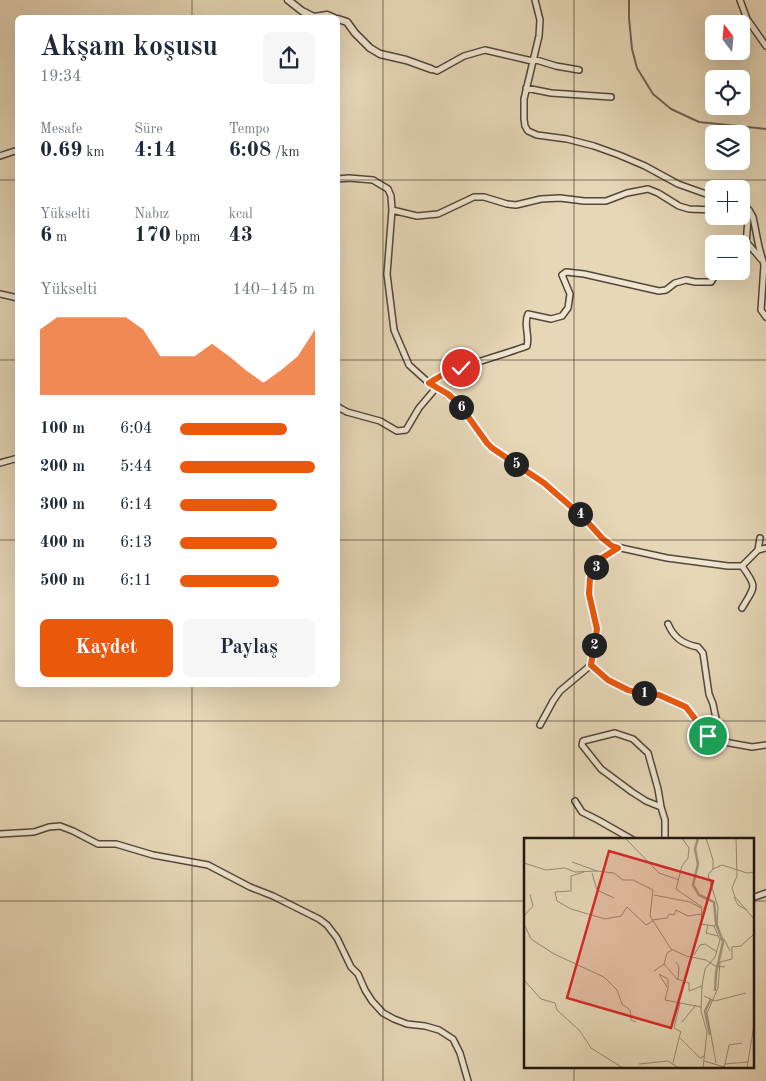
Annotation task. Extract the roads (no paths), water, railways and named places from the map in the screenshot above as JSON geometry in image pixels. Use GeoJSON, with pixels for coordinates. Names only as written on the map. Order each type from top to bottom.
{"type":"FeatureCollection","features":[{"type":"Feature","properties":{"kind":"street"},"geometry":{"type":"LineString","coordinates":[[288,0],[310,15]]}},
{"type":"Feature","properties":{"kind":"street"},"geometry":{"type":"LineString","coordinates":[[535,0],[540,20],[539,36],[524,99],[524,119],[528,131],[537,135],[576,142],[611,152],[645,166],[678,184],[705,194]]}},
{"type":"Feature","properties":{"kind":"street"},"geometry":{"type":"LineString","coordinates":[[740,0],[747,19],[766,46]]}},
{"type":"Feature","properties":{"kind":"street"},"geometry":{"type":"LineString","coordinates":[[340,19],[348,22],[355,33],[370,48],[380,54],[406,60],[437,71],[464,56],[485,50],[579,70]]}},
{"type":"Feature","properties":{"kind":"street"},"geometry":{"type":"LineString","coordinates":[[526,88],[559,94],[611,97]]}},
{"type":"Feature","properties":{"kind":"street"},"geometry":{"type":"LineString","coordinates":[[0,156],[15,151]]}},
{"type":"Feature","properties":{"kind":"street"},"geometry":{"type":"LineString","coordinates":[[340,179],[361,178],[373,180],[388,189],[392,196],[387,274],[394,330],[409,365],[429,383],[448,394],[459,404],[492,448],[544,483],[584,518],[612,546],[667,558],[728,566],[742,566],[758,550],[766,548]]}},
{"type":"Feature","properties":{"kind":"street"},"geometry":{"type":"LineString","coordinates":[[392,210],[417,216],[438,214],[474,197],[484,196],[516,205],[541,199],[560,198],[606,201],[627,193],[648,189],[679,206],[689,209],[705,210]]}},
{"type":"Feature","properties":{"kind":"street"},"geometry":{"type":"LineString","coordinates":[[750,212],[753,217],[764,265],[761,310],[766,318]]}},
{"type":"Feature","properties":{"kind":"street"},"geometry":{"type":"LineString","coordinates":[[750,247],[762,260]]}},
{"type":"Feature","properties":{"kind":"street"},"geometry":{"type":"LineString","coordinates":[[429,383],[444,374],[527,346],[529,340],[526,319],[528,314],[551,319],[562,316],[568,308],[570,294],[562,275],[566,272],[659,290],[666,290],[675,283],[686,280],[695,282],[711,282],[712,280]]}},
{"type":"Feature","properties":{"kind":"street"},"geometry":{"type":"LineString","coordinates":[[0,294],[15,297]]}},
{"type":"Feature","properties":{"kind":"street"},"geometry":{"type":"LineString","coordinates":[[340,407],[347,412],[380,422],[397,431],[406,430],[419,408],[436,388]]}},
{"type":"Feature","properties":{"kind":"street"},"geometry":{"type":"LineString","coordinates":[[0,463],[15,459]]}},
{"type":"Feature","properties":{"kind":"street"},"geometry":{"type":"LineString","coordinates":[[758,550],[760,538]]}},
{"type":"Feature","properties":{"kind":"street"},"geometry":{"type":"LineString","coordinates":[[540,725],[560,691],[591,665],[597,629],[589,594],[590,578],[602,558],[618,548]]}},
{"type":"Feature","properties":{"kind":"street"},"geometry":{"type":"LineString","coordinates":[[742,566],[754,583],[753,590],[742,608]]}},
{"type":"Feature","properties":{"kind":"street"},"geometry":{"type":"LineString","coordinates":[[668,624],[671,632],[677,638],[688,645],[698,647],[703,653],[719,742]]}},
{"type":"Feature","properties":{"kind":"street"},"geometry":{"type":"LineString","coordinates":[[591,665],[608,680],[628,690],[659,695],[686,707],[713,740],[752,747],[766,745]]}},
{"type":"Feature","properties":{"kind":"street"},"geometry":{"type":"LineString","coordinates":[[661,807],[646,802],[602,769],[582,745],[583,741],[615,733],[633,739],[648,753],[665,820],[665,838]]}},
{"type":"Feature","properties":{"kind":"street"},"geometry":{"type":"LineString","coordinates":[[576,801],[582,812],[630,838]]}},
{"type":"Feature","properties":{"kind":"street"},"geometry":{"type":"LineString","coordinates":[[0,834],[34,832],[60,826],[98,844],[116,844],[153,855],[208,865],[319,919],[338,938],[351,967],[358,974],[372,1001],[383,1013],[407,1024],[439,1030],[453,1039],[460,1053],[468,1081]]}},
{"type":"Feature","properties":{"kind":"street"},"geometry":{"type":"LineString","coordinates":[[754,897],[766,893]]}},
{"type":"Feature","properties":{"kind":"waterway"},"geometry":{"type":"LineString","coordinates":[[629,0],[632,49],[637,68],[653,94],[671,109],[699,122],[766,129]]}}]}
